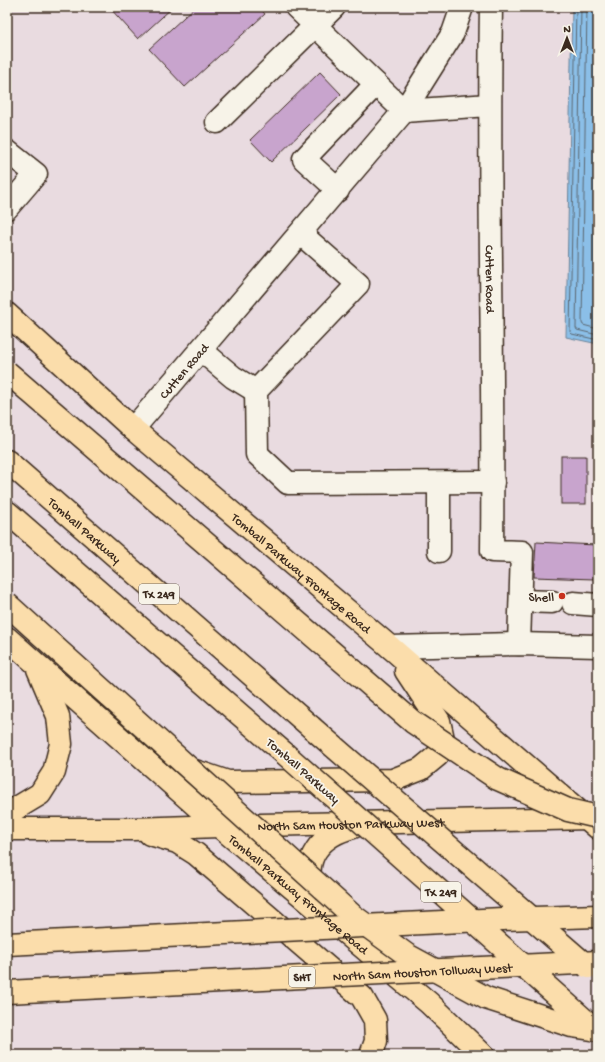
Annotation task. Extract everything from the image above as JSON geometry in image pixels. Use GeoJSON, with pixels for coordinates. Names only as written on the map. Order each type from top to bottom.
{"type":"FeatureCollection","features":[{"type":"Feature","properties":{"kind":"main road","name":"Tomball Parkway Frontage Road"},"geometry":{"type":"LineString","coordinates":[[7,314],[133,428],[595,820]]}},
{"type":"Feature","properties":{"kind":"main road"},"geometry":{"type":"LineString","coordinates":[[7,372],[413,722],[498,779],[568,810],[595,820]]}},
{"type":"Feature","properties":{"kind":"main road","name":"Tomball Parkway"},"geometry":{"type":"LineString","coordinates":[[7,461],[598,976]]}},
{"type":"Feature","properties":{"kind":"main road","name":"Tomball Parkway"},"geometry":{"type":"LineString","coordinates":[[7,512],[284,753],[598,1031]]}},
{"type":"Feature","properties":{"kind":"main road"},"geometry":{"type":"LineString","coordinates":[[7,604],[352,916],[407,955],[486,998],[572,1026],[598,1031]]}},
{"type":"Feature","properties":{"kind":"main road","name":"Tomball Parkway Frontage Road"},"geometry":{"type":"LineString","coordinates":[[7,638],[219,826],[429,1003],[483,1055]]}},
{"type":"Feature","properties":{"kind":"main road"},"geometry":{"type":"LineString","coordinates":[[110,729],[174,764],[228,782],[394,780],[421,769],[438,755],[442,747],[443,739],[439,721],[390,647]]}},
{"type":"Feature","properties":{"kind":"main road"},"geometry":{"type":"LineString","coordinates":[[7,813],[40,794],[54,772],[61,744],[58,716],[36,664]]}},
{"type":"Feature","properties":{"kind":"main road","name":"North Sam Houston Parkway West"},"geometry":{"type":"LineString","coordinates":[[7,828],[134,829],[372,822],[595,820]]}},
{"type":"Feature","properties":{"kind":"main road"},"geometry":{"type":"LineString","coordinates":[[328,918],[318,903],[311,886],[311,864],[315,850],[322,842],[332,835],[346,829],[372,822]]}},
{"type":"Feature","properties":{"kind":"main road"},"geometry":{"type":"LineString","coordinates":[[134,829],[177,842],[196,854],[362,997],[375,1020],[376,1041],[371,1055]]}},
{"type":"Feature","properties":{"kind":"main road"},"geometry":{"type":"LineString","coordinates":[[7,944],[502,919],[598,916]]}},
{"type":"Feature","properties":{"kind":"main road","name":"North Sam Houston Tollway West"},"geometry":{"type":"LineString","coordinates":[[7,992],[598,962]]}},
{"type":"Feature","properties":{"kind":"street"},"geometry":{"type":"LineString","coordinates":[[296,7],[404,111],[490,105]]}},
{"type":"Feature","properties":{"kind":"street"},"geometry":{"type":"LineString","coordinates":[[217,122],[334,7]]}},
{"type":"Feature","properties":{"kind":"street","name":"Cutten Road"},"geometry":{"type":"LineString","coordinates":[[133,428],[301,234],[404,111],[453,33],[462,7]]}},
{"type":"Feature","properties":{"kind":"street","name":"Cutten Road"},"geometry":{"type":"LineString","coordinates":[[491,7],[492,551],[522,552],[521,602]]}},
{"type":"Feature","properties":{"kind":"street"},"geometry":{"type":"LineString","coordinates":[[338,190],[304,159],[376,84]]}},
{"type":"Feature","properties":{"kind":"street"},"geometry":{"type":"LineString","coordinates":[[7,151],[36,174],[7,208]]}},
{"type":"Feature","properties":{"kind":"street"},"geometry":{"type":"LineString","coordinates":[[301,234],[358,284],[256,391],[256,454],[288,483],[493,482]]}},
{"type":"Feature","properties":{"kind":"street"},"geometry":{"type":"LineString","coordinates":[[201,350],[233,378],[256,391]]}},
{"type":"Feature","properties":{"kind":"street"},"geometry":{"type":"LineString","coordinates":[[439,483],[439,551]]}},
{"type":"Feature","properties":{"kind":"street"},"geometry":{"type":"LineString","coordinates":[[519,644],[521,602],[562,602],[598,605]]}},
{"type":"Feature","properties":{"kind":"street"},"geometry":{"type":"LineString","coordinates":[[390,647],[519,644],[598,646]]}},
{"type":"Feature","properties":{"kind":"water"},"geometry":{"type":"Polygon","coordinates":[[[572,7],[598,7],[598,344],[566,337],[572,7]]]}},
{"type":"Feature","properties":{"kind":"building"},"geometry":{"type":"Polygon","coordinates":[[[109,7],[173,7],[138,39],[109,7]]]}},
{"type":"Feature","properties":{"kind":"building"},"geometry":{"type":"Polygon","coordinates":[[[195,7],[259,7],[265,14],[185,87],[149,49],[195,7]]]}},
{"type":"Feature","properties":{"kind":"building"},"geometry":{"type":"Polygon","coordinates":[[[320,72],[341,94],[271,162],[250,140],[320,72]]]}},
{"type":"Feature","properties":{"kind":"building"},"geometry":{"type":"Polygon","coordinates":[[[561,456],[586,456],[586,504],[561,504],[561,456]]]}},
{"type":"Feature","properties":{"kind":"building"},"geometry":{"type":"Polygon","coordinates":[[[536,542],[596,545],[594,579],[534,577],[536,542]]]}},
{"type":"Feature","properties":{"kind":"place","name":"Shell"},"geometry":{"type":"Point","coordinates":[562,596]}}]}
